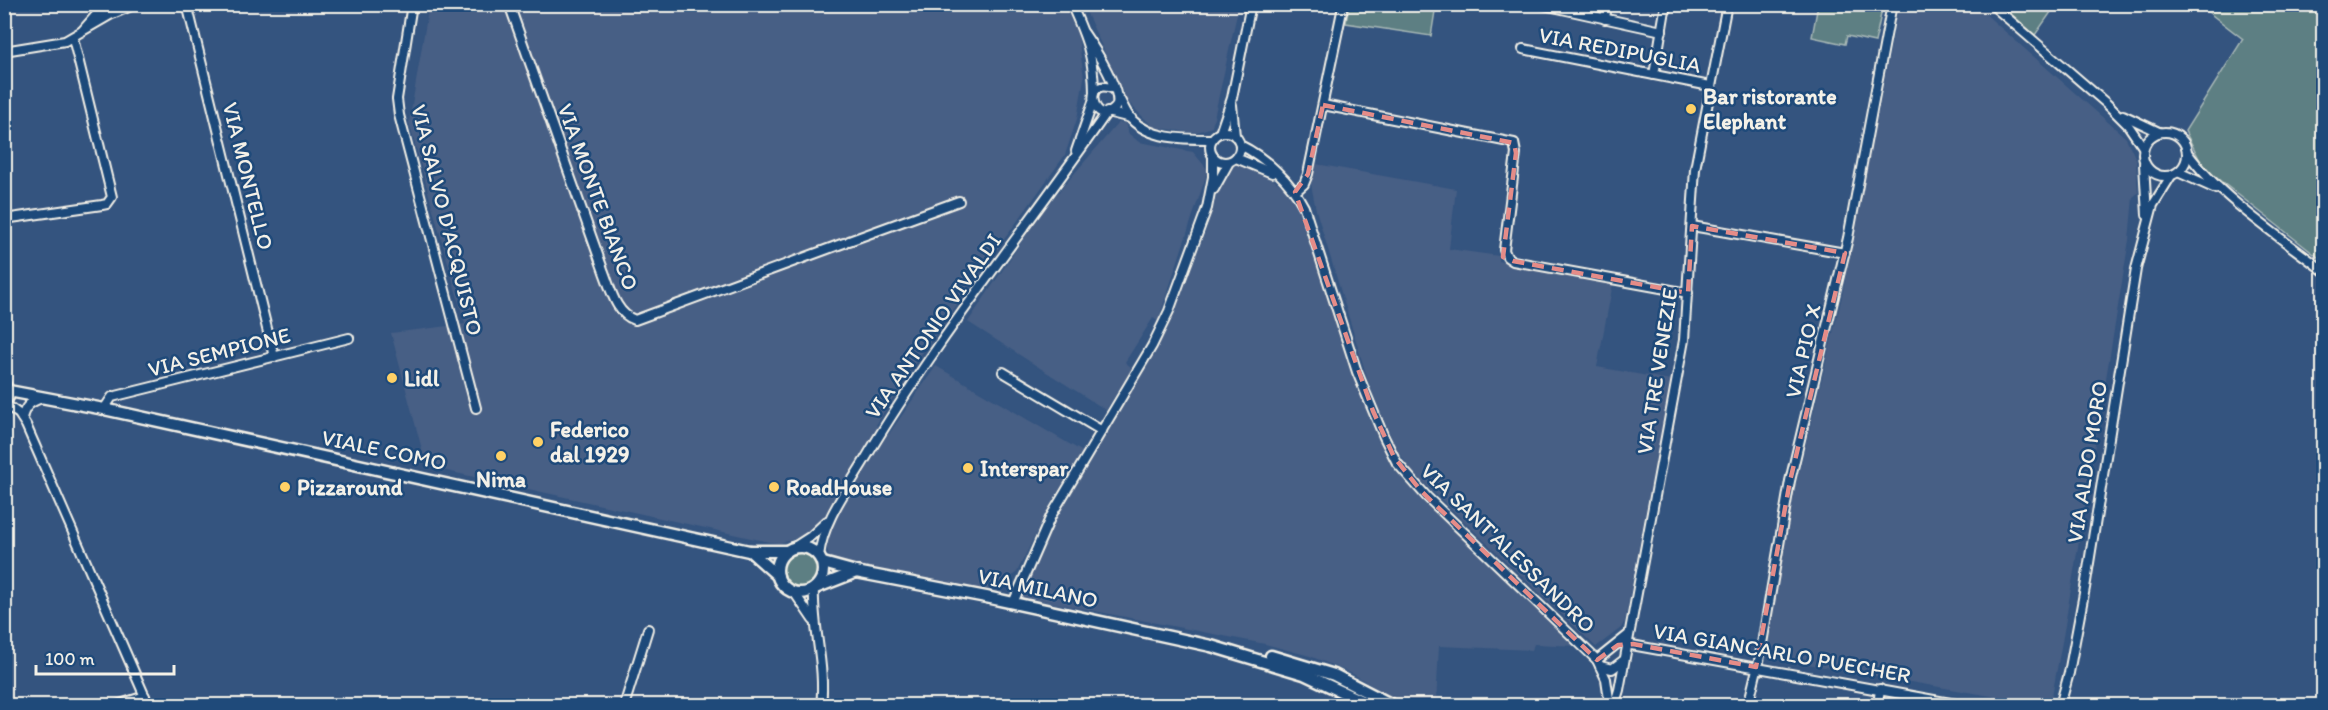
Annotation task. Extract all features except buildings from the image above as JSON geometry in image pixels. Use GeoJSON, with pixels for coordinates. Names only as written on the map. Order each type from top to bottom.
{"type":"FeatureCollection","features":[{"type":"Feature","properties":{"kind":"main road","name":"VIALE COMO"},"geometry":{"type":"LineString","coordinates":[[7,387],[750,551],[790,549]]}},
{"type":"Feature","properties":{"kind":"main road"},"geometry":{"type":"LineString","coordinates":[[5,404],[7,387]]}},
{"type":"Feature","properties":{"kind":"main road"},"geometry":{"type":"LineString","coordinates":[[814,588],[823,572],[821,559],[812,550],[803,547],[790,549],[780,558],[777,567],[781,583],[794,592],[801,593],[856,572]]}},
{"type":"Feature","properties":{"kind":"main road"},"geometry":{"type":"LineString","coordinates":[[750,551],[778,576]]}},
{"type":"Feature","properties":{"kind":"main road","name":"VIA MILANO"},"geometry":{"type":"LineString","coordinates":[[821,559],[856,572],[1211,646],[1271,656],[1315,668],[1354,684],[1394,705]]}},
{"type":"Feature","properties":{"kind":"main road","name":"VIA MILANO"},"geometry":{"type":"LineString","coordinates":[[1211,646],[1296,671],[1372,705]]}},
{"type":"Feature","properties":{"kind":"street"},"geometry":{"type":"LineString","coordinates":[[4,51],[73,38],[82,33],[88,23],[109,8],[136,4]]}},
{"type":"Feature","properties":{"kind":"street","name":"VIA MONTELLO"},"geometry":{"type":"LineString","coordinates":[[187,4],[274,357]]}},
{"type":"Feature","properties":{"kind":"street","name":"VIA SALVO D'ACQUISTO"},"geometry":{"type":"LineString","coordinates":[[412,4],[398,99],[399,115],[476,408]]}},
{"type":"Feature","properties":{"kind":"street","name":"VIA MONTE BIANCO"},"geometry":{"type":"LineString","coordinates":[[509,4],[604,272],[620,310],[627,317],[636,320],[959,201]]}},
{"type":"Feature","properties":{"kind":"street"},"geometry":{"type":"LineString","coordinates":[[1071,4],[1084,33],[1094,66],[1095,108],[1101,112],[1131,118],[1154,133],[1187,139],[1212,139],[1220,133],[1228,132],[1235,136]]}},
{"type":"Feature","properties":{"kind":"street"},"geometry":{"type":"LineString","coordinates":[[1220,133],[1232,98],[1251,4]]}},
{"type":"Feature","properties":{"kind":"street"},"geometry":{"type":"LineString","coordinates":[[1539,4],[1662,31]]}},
{"type":"Feature","properties":{"kind":"street"},"geometry":{"type":"LineString","coordinates":[[1605,18],[1607,4]]}},
{"type":"Feature","properties":{"kind":"street"},"geometry":{"type":"LineString","coordinates":[[1654,75],[1666,4]]}},
{"type":"Feature","properties":{"kind":"street","name":"VIA TRE VENEZIE"},"geometry":{"type":"LineString","coordinates":[[1612,705],[1624,660],[1684,340],[1695,169],[1726,4]]}},
{"type":"Feature","properties":{"kind":"street","name":"VIA PIO X"},"geometry":{"type":"LineString","coordinates":[[1748,705],[1759,661],[1790,481],[1845,253],[1892,4]]}},
{"type":"Feature","properties":{"kind":"street"},"geometry":{"type":"LineString","coordinates":[[1992,4],[2108,104],[2137,124],[2159,132],[2174,134],[2183,141],[2187,152],[2225,193],[2324,271]]}},
{"type":"Feature","properties":{"kind":"street"},"geometry":{"type":"LineString","coordinates":[[1295,192],[1304,184],[1308,174],[1342,11]]}},
{"type":"Feature","properties":{"kind":"street"},"geometry":{"type":"LineString","coordinates":[[1084,33],[1102,59],[1114,89],[1131,118]]}},
{"type":"Feature","properties":{"kind":"street"},"geometry":{"type":"LineString","coordinates":[[4,219],[107,204],[112,197],[73,38]]}},
{"type":"Feature","properties":{"kind":"street","name":"VIA REDIPUGLIA"},"geometry":{"type":"LineString","coordinates":[[1523,49],[1710,86]]}},
{"type":"Feature","properties":{"kind":"street"},"geometry":{"type":"LineString","coordinates":[[1073,161],[1093,97],[1100,88],[1107,86],[1114,89]]}},
{"type":"Feature","properties":{"kind":"street"},"geometry":{"type":"LineString","coordinates":[[1107,112],[1114,110],[1119,97]]}},
{"type":"Feature","properties":{"kind":"street"},"geometry":{"type":"LineString","coordinates":[[1211,193],[1240,145],[1235,136],[1232,98]]}},
{"type":"Feature","properties":{"kind":"street"},"geometry":{"type":"LineString","coordinates":[[2108,104],[2130,128],[2143,147],[2144,162],[2154,174],[2164,177],[2175,174],[2184,166],[2187,152]]}},
{"type":"Feature","properties":{"kind":"street"},"geometry":{"type":"LineString","coordinates":[[1323,105],[1514,143],[1516,150],[1504,250],[1507,257],[1516,261],[1688,293]]}},
{"type":"Feature","properties":{"kind":"street","name":"VIA ANTONIO VIVALDI"},"geometry":{"type":"LineString","coordinates":[[830,518],[884,427],[990,273],[1107,112]]}},
{"type":"Feature","properties":{"kind":"street"},"geometry":{"type":"LineString","coordinates":[[2143,147],[2149,138],[2159,132]]}},
{"type":"Feature","properties":{"kind":"street"},"geometry":{"type":"LineString","coordinates":[[1187,139],[1210,148]]}},
{"type":"Feature","properties":{"kind":"street"},"geometry":{"type":"LineString","coordinates":[[1013,603],[1051,516],[1152,346],[1172,305],[1198,239],[1211,193],[1213,157],[1210,148],[1212,139]]}},
{"type":"Feature","properties":{"kind":"street","name":"VIA SANT'ALESSANDRO"},"geometry":{"type":"LineString","coordinates":[[1240,145],[1258,155],[1286,182],[1295,192],[1308,218],[1360,378],[1387,445],[1397,463],[1427,497],[1599,663],[1608,684],[1612,705]]}},
{"type":"Feature","properties":{"kind":"street"},"geometry":{"type":"LineString","coordinates":[[1213,157],[1220,162],[1232,160]]}},
{"type":"Feature","properties":{"kind":"street","name":"VIA SANT'ALESSANDRO"},"geometry":{"type":"LineString","coordinates":[[1232,160],[1262,168],[1286,182]]}},
{"type":"Feature","properties":{"kind":"street","name":"VIA ALDO MORO"},"geometry":{"type":"LineString","coordinates":[[2144,162],[2147,225]]}},
{"type":"Feature","properties":{"kind":"street"},"geometry":{"type":"LineString","coordinates":[[2175,174],[2225,193]]}},
{"type":"Feature","properties":{"kind":"street","name":"VIA ALDO MORO"},"geometry":{"type":"LineString","coordinates":[[2060,705],[2069,673],[2085,588],[2136,269],[2154,202],[2175,174]]}},
{"type":"Feature","properties":{"kind":"street"},"geometry":{"type":"LineString","coordinates":[[1692,226],[1845,253]]}},
{"type":"Feature","properties":{"kind":"street","name":"VIA SEMPIONE"},"geometry":{"type":"LineString","coordinates":[[104,409],[112,397],[349,338]]}},
{"type":"Feature","properties":{"kind":"street"},"geometry":{"type":"LineString","coordinates":[[1003,372],[1102,431]]}},
{"type":"Feature","properties":{"kind":"street"},"geometry":{"type":"LineString","coordinates":[[22,418],[30,402],[45,397]]}},
{"type":"Feature","properties":{"kind":"street"},"geometry":{"type":"LineString","coordinates":[[5,404],[22,418],[149,705]]}},
{"type":"Feature","properties":{"kind":"street"},"geometry":{"type":"LineString","coordinates":[[790,549],[811,536],[830,518]]}},
{"type":"Feature","properties":{"kind":"street"},"geometry":{"type":"LineString","coordinates":[[821,559],[822,538],[830,518]]}},
{"type":"Feature","properties":{"kind":"street"},"geometry":{"type":"LineString","coordinates":[[814,588],[814,621],[822,668],[821,705]]}},
{"type":"Feature","properties":{"kind":"street"},"geometry":{"type":"LineString","coordinates":[[794,592],[814,621]]}},
{"type":"Feature","properties":{"kind":"street"},"geometry":{"type":"LineString","coordinates":[[624,705],[648,629]]}},
{"type":"Feature","properties":{"kind":"street"},"geometry":{"type":"LineString","coordinates":[[1624,660],[1612,669],[1604,669],[1599,663],[1628,635]]}},
{"type":"Feature","properties":{"kind":"street","name":"VIA GIANCARLO PUECHER"},"geometry":{"type":"LineString","coordinates":[[1626,644],[1967,705]]}},
{"type":"Feature","properties":{"kind":"street"},"geometry":{"type":"LineString","coordinates":[[1878,705],[1880,689]]}},
{"type":"Feature","properties":{"kind":"street"},"geometry":{"type":"LineString","coordinates":[[114,705],[145,696]]}},
{"type":"Feature","properties":{"kind":"highlighted area"},"geometry":{"type":"Polygon","coordinates":[[[1323,105],[1514,143],[1516,153],[1503,257],[1513,261],[1688,293],[1692,226],[1845,253],[1790,481],[1756,667],[1633,644],[1618,645],[1597,660],[1421,491],[1394,457],[1373,411],[1295,192],[1308,174],[1323,105]]]}},
{"type":"Feature","properties":{"kind":"shaded area"},"geometry":{"type":"Polygon","coordinates":[[[429,5],[1065,5],[1078,36],[1084,78],[1077,119],[1065,155],[915,363],[876,425],[889,434],[936,366],[1083,452],[1051,503],[1017,572],[1004,583],[985,590],[836,563],[829,556],[826,546],[809,538],[780,543],[769,542],[429,467],[425,461],[391,333],[465,324],[409,123],[429,5]]]}},
{"type":"Feature","properties":{"kind":"shaded area"},"geometry":{"type":"Polygon","coordinates":[[[1083,5],[1239,5],[1212,127],[1194,133],[1153,127],[1127,101],[1083,5]]]}},
{"type":"Feature","properties":{"kind":"shaded area"},"geometry":{"type":"Polygon","coordinates":[[[1899,5],[1975,5],[2126,138],[2136,159],[2138,193],[2133,197],[2129,240],[2064,631],[2052,696],[2042,705],[1773,658],[1766,651],[1795,488],[1841,300],[1899,5]]]}},
{"type":"Feature","properties":{"kind":"shaded area"},"geometry":{"type":"Polygon","coordinates":[[[1118,123],[1125,123],[1129,134],[1139,142],[1193,152],[1208,170],[1158,321],[1153,318],[1125,362],[1132,368],[1106,410],[968,322],[1042,211],[1118,123]]]}},
{"type":"Feature","properties":{"kind":"shaded area"},"geometry":{"type":"Polygon","coordinates":[[[1237,163],[1266,174],[1283,187],[1299,209],[1309,233],[1339,329],[1388,455],[1406,483],[1577,646],[1534,644],[1532,650],[1439,646],[1436,705],[1404,705],[1353,674],[1310,656],[1265,644],[1022,597],[1050,526],[1158,343],[1179,301],[1207,227],[1216,196],[1232,166],[1237,163]]]}},
{"type":"Feature","properties":{"kind":"shaded area"},"geometry":{"type":"Polygon","coordinates":[[[1316,164],[1456,189],[1449,249],[1499,256],[1499,261],[1613,283],[1597,367],[1671,380],[1625,621],[1621,628],[1596,647],[1412,472],[1396,448],[1370,387],[1316,210],[1311,184],[1316,164]]]}},
{"type":"Feature","properties":{"kind":"green space"},"geometry":{"type":"Polygon","coordinates":[[[1349,5],[1436,5],[1431,36],[1346,23],[1349,5]]]}},
{"type":"Feature","properties":{"kind":"green space"},"geometry":{"type":"Polygon","coordinates":[[[1818,5],[1883,5],[1875,42],[1847,36],[1845,44],[1812,37],[1818,5]]]}},
{"type":"Feature","properties":{"kind":"green space"},"geometry":{"type":"Polygon","coordinates":[[[2001,5],[2056,5],[2035,35],[2001,5]]]}},
{"type":"Feature","properties":{"kind":"green space"},"geometry":{"type":"Polygon","coordinates":[[[2199,5],[2323,5],[2323,261],[2204,168],[2185,131],[2243,39],[2199,5]]]}},
{"type":"Feature","properties":{"kind":"green space"},"geometry":{"type":"Polygon","coordinates":[[[800,551],[813,557],[819,570],[813,583],[800,589],[787,583],[781,570],[787,557],[800,551]]]}},
{"type":"Feature","properties":{"kind":"place","name":"Bar ristorante Elephant"},"geometry":{"type":"Point","coordinates":[1691,109]}},
{"type":"Feature","properties":{"kind":"place","name":"Lidl"},"geometry":{"type":"Point","coordinates":[392,378]}},
{"type":"Feature","properties":{"kind":"place","name":"Federico dal 1929"},"geometry":{"type":"Point","coordinates":[538,442]}},
{"type":"Feature","properties":{"kind":"place","name":"Nima"},"geometry":{"type":"Point","coordinates":[501,456]}},
{"type":"Feature","properties":{"kind":"place","name":"Interspar"},"geometry":{"type":"Point","coordinates":[968,468]}},
{"type":"Feature","properties":{"kind":"place","name":"Pizzaround"},"geometry":{"type":"Point","coordinates":[285,487]}},
{"type":"Feature","properties":{"kind":"place","name":"RoadHouse"},"geometry":{"type":"Point","coordinates":[774,487]}}]}
